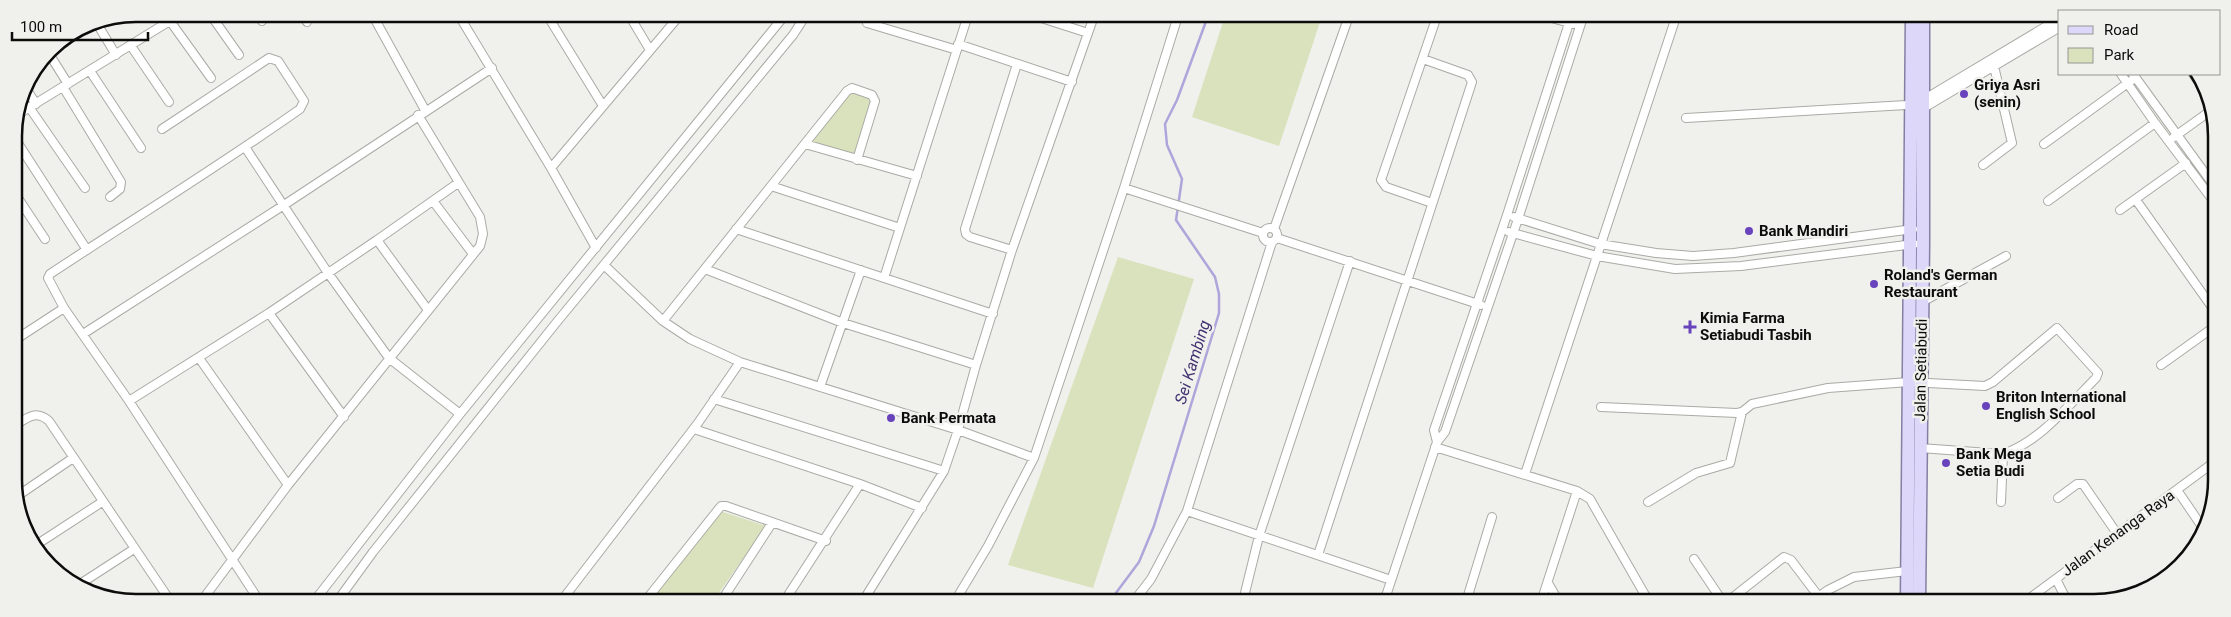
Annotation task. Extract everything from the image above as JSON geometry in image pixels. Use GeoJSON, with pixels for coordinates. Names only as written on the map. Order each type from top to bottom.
{"type":"FeatureCollection","features":[{"type":"Feature","properties":{"kind":"main road","name":"Jalan Setiabudi"},"geometry":{"type":"LineString","coordinates":[[1912,22],[1917,228],[1922,302],[1914,382],[1920,448],[1919,594]]}},
{"type":"Feature","properties":{"kind":"main road","name":"Jalan Setiabudi"},"geometry":{"type":"LineString","coordinates":[[1915,105],[1923,22]]}},
{"type":"Feature","properties":{"kind":"main road","name":"Jalan Setiabudi"},"geometry":{"type":"LineString","coordinates":[[1907,594],[1918,244]]}},
{"type":"Feature","properties":{"kind":"street"},"geometry":{"type":"LineString","coordinates":[[26,109],[168,22]]}},
{"type":"Feature","properties":{"kind":"street"},"geometry":{"type":"LineString","coordinates":[[171,22],[211,78]]}},
{"type":"Feature","properties":{"kind":"street"},"geometry":{"type":"LineString","coordinates":[[216,22],[239,55]]}},
{"type":"Feature","properties":{"kind":"street"},"geometry":{"type":"LineString","coordinates":[[376,22],[425,110]]}},
{"type":"Feature","properties":{"kind":"street"},"geometry":{"type":"LineString","coordinates":[[463,22],[551,168],[596,248]]}},
{"type":"Feature","properties":{"kind":"street"},"geometry":{"type":"LineString","coordinates":[[551,22],[602,106]]}},
{"type":"Feature","properties":{"kind":"street"},"geometry":{"type":"LineString","coordinates":[[632,22],[650,50]]}},
{"type":"Feature","properties":{"kind":"street"},"geometry":{"type":"LineString","coordinates":[[551,168],[674,22]]}},
{"type":"Feature","properties":{"kind":"street"},"geometry":{"type":"LineString","coordinates":[[320,594],[460,414],[779,22]]}},
{"type":"Feature","properties":{"kind":"street"},"geometry":{"type":"LineString","coordinates":[[342,594],[373,552],[556,323],[801,22]]}},
{"type":"Feature","properties":{"kind":"street"},"geometry":{"type":"LineString","coordinates":[[884,278],[966,22]]}},
{"type":"Feature","properties":{"kind":"street"},"geometry":{"type":"LineString","coordinates":[[1055,22],[1088,32]]}},
{"type":"Feature","properties":{"kind":"street"},"geometry":{"type":"LineString","coordinates":[[867,594],[944,471],[1012,250],[1092,22]]}},
{"type":"Feature","properties":{"kind":"street"},"geometry":{"type":"LineString","coordinates":[[959,594],[988,546],[1034,458],[1124,188],[1176,22]]}},
{"type":"Feature","properties":{"kind":"street"},"geometry":{"type":"LineString","coordinates":[[1140,594],[1152,579],[1187,511],[1274,240],[1274,229],[1347,22]]}},
{"type":"Feature","properties":{"kind":"street"},"geometry":{"type":"LineString","coordinates":[[1432,203],[1386,187],[1381,180],[1435,22]]}},
{"type":"Feature","properties":{"kind":"street"},"geometry":{"type":"LineString","coordinates":[[1436,445],[1434,430],[1507,215],[1569,22]]}},
{"type":"Feature","properties":{"kind":"street"},"geometry":{"type":"LineString","coordinates":[[1573,22],[1580,26]]}},
{"type":"Feature","properties":{"kind":"street"},"geometry":{"type":"LineString","coordinates":[[1387,594],[1436,445],[1445,432],[1488,308],[1581,22]]}},
{"type":"Feature","properties":{"kind":"street"},"geometry":{"type":"LineString","coordinates":[[1525,474],[1674,22]]}},
{"type":"Feature","properties":{"kind":"street"},"geometry":{"type":"LineString","coordinates":[[1993,62],[2054,22]]}},
{"type":"Feature","properties":{"kind":"street"},"geometry":{"type":"LineString","coordinates":[[866,23],[1017,64],[1072,82]]}},
{"type":"Feature","properties":{"kind":"street"},"geometry":{"type":"LineString","coordinates":[[1686,118],[1915,105],[2058,28]]}},
{"type":"Feature","properties":{"kind":"street"},"geometry":{"type":"LineString","coordinates":[[100,29],[116,55]]}},
{"type":"Feature","properties":{"kind":"street"},"geometry":{"type":"LineString","coordinates":[[131,46],[169,102]]}},
{"type":"Feature","properties":{"kind":"street"},"geometry":{"type":"LineString","coordinates":[[162,129],[266,59],[275,58],[302,98],[303,104],[300,109],[245,148],[50,274],[48,278],[64,308],[129,401],[255,594]]}},
{"type":"Feature","properties":{"kind":"street"},"geometry":{"type":"LineString","coordinates":[[1318,555],[1409,281],[1472,80],[1468,75],[1423,59]]}},
{"type":"Feature","properties":{"kind":"street"},"geometry":{"type":"LineString","coordinates":[[52,60],[121,182],[120,189],[110,197]]}},
{"type":"Feature","properties":{"kind":"street"},"geometry":{"type":"LineString","coordinates":[[1983,165],[2012,144],[1993,62]]}},
{"type":"Feature","properties":{"kind":"street"},"geometry":{"type":"LineString","coordinates":[[1012,250],[970,236],[966,234],[965,229],[1017,64]]}},
{"type":"Feature","properties":{"kind":"street"},"geometry":{"type":"LineString","coordinates":[[82,334],[284,205],[425,110],[492,68]]}},
{"type":"Feature","properties":{"kind":"street"},"geometry":{"type":"LineString","coordinates":[[90,71],[141,148]]}},
{"type":"Feature","properties":{"kind":"street"},"geometry":{"type":"LineString","coordinates":[[2121,75],[2155,124],[2208,191]]}},
{"type":"Feature","properties":{"kind":"street"},"geometry":{"type":"LineString","coordinates":[[2044,144],[2128,84],[2134,75],[2208,177]]}},
{"type":"Feature","properties":{"kind":"street"},"geometry":{"type":"LineString","coordinates":[[663,321],[847,91],[852,88],[872,95],[875,100],[857,160]]}},
{"type":"Feature","properties":{"kind":"street"},"geometry":{"type":"LineString","coordinates":[[29,98],[85,188]]}},
{"type":"Feature","properties":{"kind":"street"},"geometry":{"type":"LineString","coordinates":[[2168,140],[2206,114]]}},
{"type":"Feature","properties":{"kind":"street"},"geometry":{"type":"LineString","coordinates":[[207,594],[288,485],[480,246],[483,234],[480,217],[458,184],[418,115]]}},
{"type":"Feature","properties":{"kind":"street"},"geometry":{"type":"LineString","coordinates":[[2048,201],[2155,124]]}},
{"type":"Feature","properties":{"kind":"street"},"geometry":{"type":"LineString","coordinates":[[805,144],[917,176]]}},
{"type":"Feature","properties":{"kind":"street"},"geometry":{"type":"LineString","coordinates":[[245,148],[328,273],[389,358],[460,414]]}},
{"type":"Feature","properties":{"kind":"street"},"geometry":{"type":"LineString","coordinates":[[23,151],[87,250]]}},
{"type":"Feature","properties":{"kind":"street"},"geometry":{"type":"LineString","coordinates":[[2120,210],[2186,163]]}},
{"type":"Feature","properties":{"kind":"street"},"geometry":{"type":"LineString","coordinates":[[129,401],[269,313],[458,184]]}},
{"type":"Feature","properties":{"kind":"street"},"geometry":{"type":"LineString","coordinates":[[771,186],[900,228]]}},
{"type":"Feature","properties":{"kind":"street"},"geometry":{"type":"LineString","coordinates":[[1124,188],[1263,233]]}},
{"type":"Feature","properties":{"kind":"street"},"geometry":{"type":"LineString","coordinates":[[644,189],[656,199]]}},
{"type":"Feature","properties":{"kind":"street"},"geometry":{"type":"LineString","coordinates":[[2136,200],[2208,302]]}},
{"type":"Feature","properties":{"kind":"street"},"geometry":{"type":"LineString","coordinates":[[432,201],[473,254]]}},
{"type":"Feature","properties":{"kind":"street"},"geometry":{"type":"LineString","coordinates":[[23,205],[45,239]]}},
{"type":"Feature","properties":{"kind":"street"},"geometry":{"type":"LineString","coordinates":[[1507,215],[1600,244],[1656,254],[1692,256],[1739,252],[1917,228]]}},
{"type":"Feature","properties":{"kind":"street"},"geometry":{"type":"LineString","coordinates":[[1263,233],[1268,228],[1274,229]]}},
{"type":"Feature","properties":{"kind":"street"},"geometry":{"type":"LineString","coordinates":[[736,229],[993,314]]}},
{"type":"Feature","properties":{"kind":"street"},"geometry":{"type":"LineString","coordinates":[[1502,230],[1597,256],[1675,269],[1741,266],[1918,244]]}},
{"type":"Feature","properties":{"kind":"street"},"geometry":{"type":"LineString","coordinates":[[1263,233],[1264,239],[1274,240],[1350,262],[1488,308]]}},
{"type":"Feature","properties":{"kind":"street"},"geometry":{"type":"LineString","coordinates":[[377,240],[428,310]]}},
{"type":"Feature","properties":{"kind":"street"},"geometry":{"type":"LineString","coordinates":[[1777,247],[1779,261]]}},
{"type":"Feature","properties":{"kind":"street"},"geometry":{"type":"LineString","coordinates":[[1739,252],[1741,266]]}},
{"type":"Feature","properties":{"kind":"street"},"geometry":{"type":"LineString","coordinates":[[1922,302],[2006,256]]}},
{"type":"Feature","properties":{"kind":"street"},"geometry":{"type":"LineString","coordinates":[[1245,594],[1259,536],[1350,262]]}},
{"type":"Feature","properties":{"kind":"street"},"geometry":{"type":"LineString","coordinates":[[604,265],[663,321],[690,339],[740,362],[958,430],[1034,458]]}},
{"type":"Feature","properties":{"kind":"street"},"geometry":{"type":"LineString","coordinates":[[706,269],[843,323],[976,365]]}},
{"type":"Feature","properties":{"kind":"street"},"geometry":{"type":"LineString","coordinates":[[820,387],[861,270]]}},
{"type":"Feature","properties":{"kind":"street"},"geometry":{"type":"LineString","coordinates":[[22,335],[64,308]]}},
{"type":"Feature","properties":{"kind":"street"},"geometry":{"type":"LineString","coordinates":[[269,313],[344,417]]}},
{"type":"Feature","properties":{"kind":"street"},"geometry":{"type":"LineString","coordinates":[[542,314],[556,323]]}},
{"type":"Feature","properties":{"kind":"street"},"geometry":{"type":"LineString","coordinates":[[1648,502],[1696,473],[1730,463],[1742,412],[1752,404],[1828,388],[1914,382],[1989,385],[2054,329],[2059,329],[2097,371],[2097,377],[2041,431],[2018,448],[2003,454],[1920,448]]}},
{"type":"Feature","properties":{"kind":"street"},"geometry":{"type":"LineString","coordinates":[[2161,364],[2208,331]]}},
{"type":"Feature","properties":{"kind":"street"},"geometry":{"type":"LineString","coordinates":[[199,358],[288,485]]}},
{"type":"Feature","properties":{"kind":"street"},"geometry":{"type":"LineString","coordinates":[[567,594],[694,429],[740,362]]}},
{"type":"Feature","properties":{"kind":"street"},"geometry":{"type":"LineString","coordinates":[[714,399],[944,471]]}},
{"type":"Feature","properties":{"kind":"street"},"geometry":{"type":"LineString","coordinates":[[1601,407],[1742,412]]}},
{"type":"Feature","properties":{"kind":"street"},"geometry":{"type":"LineString","coordinates":[[22,422],[34,415],[44,416],[56,430],[102,502],[166,594]]}},
{"type":"Feature","properties":{"kind":"street"},"geometry":{"type":"LineString","coordinates":[[694,429],[860,484],[922,508]]}},
{"type":"Feature","properties":{"kind":"street"},"geometry":{"type":"LineString","coordinates":[[1436,445],[1578,491],[1592,502],[1644,594]]}},
{"type":"Feature","properties":{"kind":"street"},"geometry":{"type":"LineString","coordinates":[[2001,502],[2003,454]]}},
{"type":"Feature","properties":{"kind":"street"},"geometry":{"type":"LineString","coordinates":[[23,492],[73,458]]}},
{"type":"Feature","properties":{"kind":"street","name":"Jalan Kenanga Raya"},"geometry":{"type":"LineString","coordinates":[[2035,594],[2118,535],[2208,467]]}},
{"type":"Feature","properties":{"kind":"street"},"geometry":{"type":"LineString","coordinates":[[789,594],[826,541],[860,484]]}},
{"type":"Feature","properties":{"kind":"street"},"geometry":{"type":"LineString","coordinates":[[2058,498],[2077,484],[2083,484],[2118,535]]}},
{"type":"Feature","properties":{"kind":"street"},"geometry":{"type":"LineString","coordinates":[[2176,490],[2200,524]]}},
{"type":"Feature","properties":{"kind":"street"},"geometry":{"type":"LineString","coordinates":[[1545,594],[1578,491]]}},
{"type":"Feature","properties":{"kind":"street"},"geometry":{"type":"LineString","coordinates":[[41,542],[102,502]]}},
{"type":"Feature","properties":{"kind":"street"},"geometry":{"type":"LineString","coordinates":[[651,594],[721,506],[726,506],[826,541]]}},
{"type":"Feature","properties":{"kind":"street"},"geometry":{"type":"LineString","coordinates":[[1187,511],[1391,580]]}},
{"type":"Feature","properties":{"kind":"street"},"geometry":{"type":"LineString","coordinates":[[1468,594],[1492,517]]}},
{"type":"Feature","properties":{"kind":"street"},"geometry":{"type":"LineString","coordinates":[[726,594],[772,523]]}},
{"type":"Feature","properties":{"kind":"street"},"geometry":{"type":"LineString","coordinates":[[359,542],[373,552]]}},
{"type":"Feature","properties":{"kind":"street"},"geometry":{"type":"LineString","coordinates":[[84,581],[134,549]]}},
{"type":"Feature","properties":{"kind":"street"},"geometry":{"type":"LineString","coordinates":[[1735,594],[1784,557],[1791,560],[1817,594]]}},
{"type":"Feature","properties":{"kind":"street"},"geometry":{"type":"LineString","coordinates":[[1694,558],[1719,594]]}},
{"type":"Feature","properties":{"kind":"street"},"geometry":{"type":"LineString","coordinates":[[1824,594],[1854,577],[1907,571]]}},
{"type":"Feature","properties":{"kind":"street"},"geometry":{"type":"LineString","coordinates":[[2056,580],[2063,594]]}},
{"type":"Feature","properties":{"kind":"street"},"geometry":{"type":"LineString","coordinates":[[1548,583],[1554,594]]}},
{"type":"Feature","properties":{"kind":"green space"},"geometry":{"type":"Polygon","coordinates":[[[1223,22],[1320,22],[1279,146],[1192,117],[1223,22]]]}},
{"type":"Feature","properties":{"kind":"green space"},"geometry":{"type":"Polygon","coordinates":[[[849,92],[874,100],[857,158],[805,143],[849,92]]]}},
{"type":"Feature","properties":{"kind":"green space"},"geometry":{"type":"Polygon","coordinates":[[[1118,257],[1194,279],[1093,588],[1008,565],[1118,257]]]}},
{"type":"Feature","properties":{"kind":"green space"},"geometry":{"type":"Polygon","coordinates":[[[717,510],[766,526],[718,594],[653,594],[717,510]]]}},
{"type":"Feature","properties":{"kind":"waterway","name":"Sei Kambing"},"geometry":{"type":"LineString","coordinates":[[1115,594],[1139,562],[1154,526],[1219,313],[1219,294],[1215,277],[1176,220],[1182,179],[1167,145],[1165,124],[1177,100],[1206,22]]}},
{"type":"Feature","properties":{"kind":"place","name":"Griya Asri (senin)"},"geometry":{"type":"Point","coordinates":[1964,94]}},
{"type":"Feature","properties":{"kind":"place","name":"Bank Mandiri"},"geometry":{"type":"Point","coordinates":[1749,231]}},
{"type":"Feature","properties":{"kind":"place","name":"Roland's German Restaurant"},"geometry":{"type":"Point","coordinates":[1874,284]}},
{"type":"Feature","properties":{"kind":"place","name":"Kimia Farma Setiabudi Tasbih"},"geometry":{"type":"Point","coordinates":[1690,327]}},
{"type":"Feature","properties":{"kind":"place","name":"Briton International English School"},"geometry":{"type":"Point","coordinates":[1986,406]}},
{"type":"Feature","properties":{"kind":"place","name":"Bank Permata"},"geometry":{"type":"Point","coordinates":[891,418]}},
{"type":"Feature","properties":{"kind":"place","name":"Bank Mega Setia Budi"},"geometry":{"type":"Point","coordinates":[1946,463]}}]}
